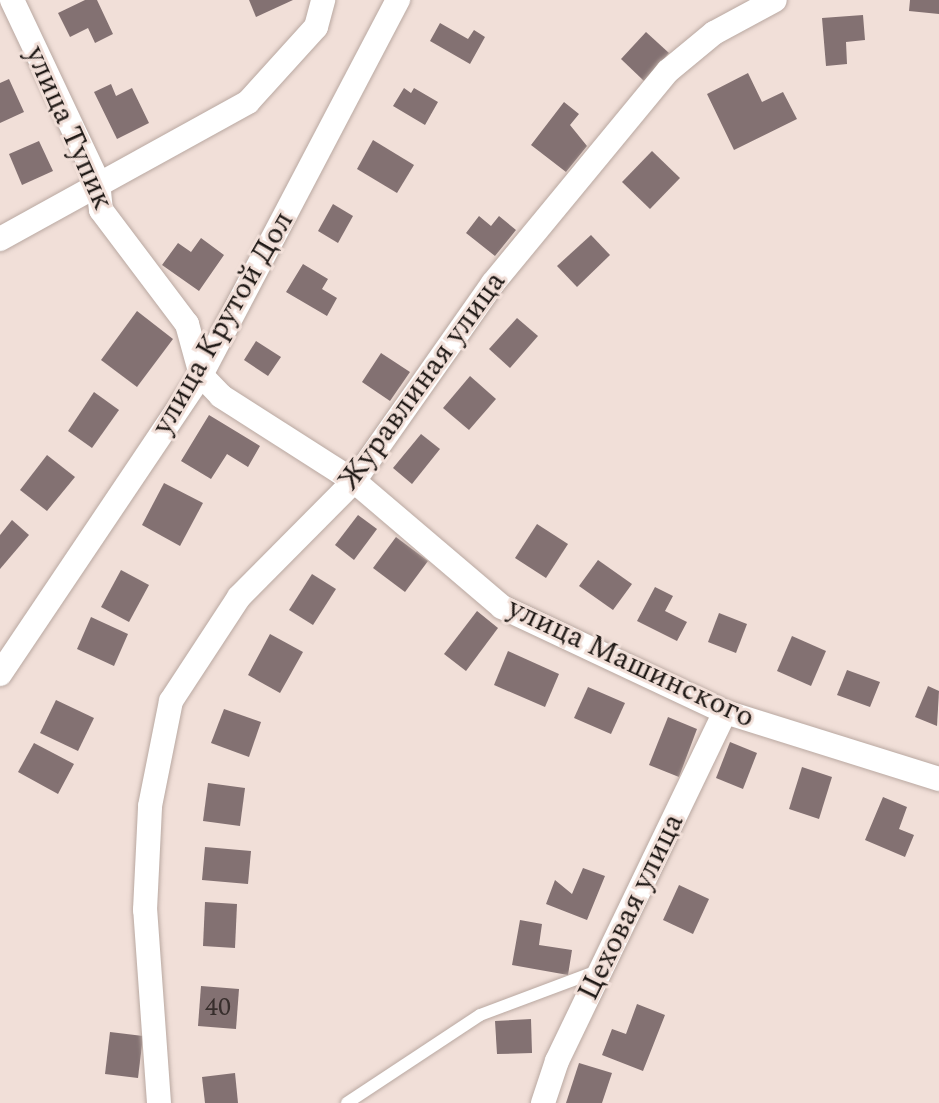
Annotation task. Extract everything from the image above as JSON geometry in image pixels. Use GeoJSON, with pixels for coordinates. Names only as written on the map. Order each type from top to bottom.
{"type":"FeatureCollection","features":[{"type":"Feature","properties":{"kind":"street","name":"улица Тупик"},"geometry":{"type":"LineString","coordinates":[[12,0],[98,182],[101,210],[187,324],[201,375]]}},
{"type":"Feature","properties":{"kind":"street"},"geometry":{"type":"LineString","coordinates":[[0,239],[98,182],[248,102],[316,27],[323,0]]}},
{"type":"Feature","properties":{"kind":"street","name":"улица Крутой Дол"},"geometry":{"type":"LineString","coordinates":[[0,674],[201,375],[398,0]]}},
{"type":"Feature","properties":{"kind":"street","name":"Журавлиная улица"},"geometry":{"type":"LineString","coordinates":[[159,1103],[145,910],[150,806],[171,701],[239,597],[354,481],[493,283],[668,71],[714,33],[775,0]]}},
{"type":"Feature","properties":{"kind":"street","name":"улица Машинского"},"geometry":{"type":"LineString","coordinates":[[201,375],[221,396],[354,481],[502,607],[725,712],[939,779]]}},
{"type":"Feature","properties":{"kind":"street","name":"Цеховая улица"},"geometry":{"type":"LineString","coordinates":[[543,1103],[557,1061],[725,712]]}},
{"type":"Feature","properties":{"kind":"lane"},"geometry":{"type":"LineString","coordinates":[[347,1103],[480,1015],[601,969]]}},
{"type":"Feature","properties":{"kind":"building"},"geometry":{"type":"Polygon","coordinates":[[[85,0],[97,0],[113,34],[95,43],[88,28],[70,37],[58,13],[85,0]]]}},
{"type":"Feature","properties":{"kind":"building"},"geometry":{"type":"Polygon","coordinates":[[[249,0],[293,0],[256,17],[249,0]]]}},
{"type":"Feature","properties":{"kind":"building"},"geometry":{"type":"Polygon","coordinates":[[[910,0],[939,0],[939,14],[909,11],[910,0]]]}},
{"type":"Feature","properties":{"kind":"building"},"geometry":{"type":"Polygon","coordinates":[[[863,15],[865,40],[846,42],[847,64],[826,66],[822,18],[863,15]]]}},
{"type":"Feature","properties":{"kind":"building"},"geometry":{"type":"Polygon","coordinates":[[[440,23],[468,39],[474,30],[485,37],[470,64],[430,41],[440,23]]]}},
{"type":"Feature","properties":{"kind":"building"},"geometry":{"type":"Polygon","coordinates":[[[646,32],[669,53],[644,81],[621,59],[646,32]]]}},
{"type":"Feature","properties":{"kind":"building"},"geometry":{"type":"Polygon","coordinates":[[[748,73],[762,102],[783,92],[797,119],[734,150],[707,94],[748,73]]]}},
{"type":"Feature","properties":{"kind":"building"},"geometry":{"type":"Polygon","coordinates":[[[9,79],[24,112],[0,123],[0,83],[9,79]]]}},
{"type":"Feature","properties":{"kind":"building"},"geometry":{"type":"Polygon","coordinates":[[[111,84],[116,96],[132,88],[149,123],[117,139],[94,92],[111,84]]]}},
{"type":"Feature","properties":{"kind":"building"},"geometry":{"type":"Polygon","coordinates":[[[404,88],[411,93],[414,88],[438,102],[425,125],[393,106],[404,88]]]}},
{"type":"Feature","properties":{"kind":"building"},"geometry":{"type":"Polygon","coordinates":[[[564,102],[579,114],[570,125],[587,146],[566,172],[531,145],[564,102]]]}},
{"type":"Feature","properties":{"kind":"building"},"geometry":{"type":"Polygon","coordinates":[[[373,140],[414,165],[397,193],[357,169],[373,140]]]}},
{"type":"Feature","properties":{"kind":"building"},"geometry":{"type":"Polygon","coordinates":[[[39,141],[53,171],[22,185],[9,154],[39,141]]]}},
{"type":"Feature","properties":{"kind":"building"},"geometry":{"type":"Polygon","coordinates":[[[652,151],[680,178],[650,209],[622,182],[652,151]]]}},
{"type":"Feature","properties":{"kind":"building"},"geometry":{"type":"Polygon","coordinates":[[[333,204],[353,216],[338,243],[318,231],[333,204]]]}},
{"type":"Feature","properties":{"kind":"building"},"geometry":{"type":"Polygon","coordinates":[[[479,216],[491,226],[499,216],[516,230],[495,256],[466,233],[479,216]]]}},
{"type":"Feature","properties":{"kind":"building"},"geometry":{"type":"Polygon","coordinates":[[[591,235],[610,255],[577,287],[557,266],[591,235]]]}},
{"type":"Feature","properties":{"kind":"building"},"geometry":{"type":"Polygon","coordinates":[[[201,238],[224,255],[199,291],[162,265],[178,243],[191,252],[201,238]]]}},
{"type":"Feature","properties":{"kind":"building"},"geometry":{"type":"Polygon","coordinates":[[[303,264],[328,279],[322,289],[337,298],[327,316],[286,292],[303,264]]]}},
{"type":"Feature","properties":{"kind":"building"},"geometry":{"type":"Polygon","coordinates":[[[137,311],[173,339],[137,387],[101,360],[137,311]]]}},
{"type":"Feature","properties":{"kind":"building"},"geometry":{"type":"Polygon","coordinates":[[[517,318],[538,336],[510,368],[489,349],[517,318]]]}},
{"type":"Feature","properties":{"kind":"building"},"geometry":{"type":"Polygon","coordinates":[[[256,341],[281,357],[268,376],[244,360],[256,341]]]}},
{"type":"Feature","properties":{"kind":"building"},"geometry":{"type":"Polygon","coordinates":[[[381,353],[410,372],[390,401],[362,382],[381,353]]]}},
{"type":"Feature","properties":{"kind":"building"},"geometry":{"type":"Polygon","coordinates":[[[470,376],[496,399],[469,430],[443,408],[470,376]]]}},
{"type":"Feature","properties":{"kind":"building"},"geometry":{"type":"Polygon","coordinates":[[[94,392],[119,410],[92,448],[68,431],[94,392]]]}},
{"type":"Feature","properties":{"kind":"building"},"geometry":{"type":"Polygon","coordinates":[[[209,415],[260,446],[248,467],[227,454],[211,479],[181,461],[209,415]]]}},
{"type":"Feature","properties":{"kind":"building"},"geometry":{"type":"Polygon","coordinates":[[[421,434],[440,449],[412,484],[393,468],[421,434]]]}},
{"type":"Feature","properties":{"kind":"building"},"geometry":{"type":"Polygon","coordinates":[[[47,455],[75,477],[47,511],[20,490],[47,455]]]}},
{"type":"Feature","properties":{"kind":"building"},"geometry":{"type":"Polygon","coordinates":[[[164,483],[203,503],[180,546],[142,525],[164,483]]]}},
{"type":"Feature","properties":{"kind":"building"},"geometry":{"type":"Polygon","coordinates":[[[358,515],[377,529],[354,560],[335,545],[358,515]]]}},
{"type":"Feature","properties":{"kind":"building"},"geometry":{"type":"Polygon","coordinates":[[[12,520],[29,535],[0,569],[0,535],[12,520]]]}},
{"type":"Feature","properties":{"kind":"building"},"geometry":{"type":"Polygon","coordinates":[[[537,524],[568,544],[546,578],[515,558],[537,524]]]}},
{"type":"Feature","properties":{"kind":"building"},"geometry":{"type":"Polygon","coordinates":[[[396,537],[428,561],[405,592],[373,568],[396,537]]]}},
{"type":"Feature","properties":{"kind":"building"},"geometry":{"type":"Polygon","coordinates":[[[598,560],[632,584],[613,610],[579,586],[598,560]]]}},
{"type":"Feature","properties":{"kind":"building"},"geometry":{"type":"Polygon","coordinates":[[[121,570],[149,585],[129,622],[101,607],[121,570]]]}},
{"type":"Feature","properties":{"kind":"building"},"geometry":{"type":"Polygon","coordinates":[[[312,574],[336,589],[313,625],[289,610],[312,574]]]}},
{"type":"Feature","properties":{"kind":"building"},"geometry":{"type":"Polygon","coordinates":[[[655,587],[673,596],[665,611],[687,622],[677,641],[637,621],[655,587]]]}},
{"type":"Feature","properties":{"kind":"building"},"geometry":{"type":"Polygon","coordinates":[[[477,611],[498,628],[466,671],[444,654],[477,611]]]}},
{"type":"Feature","properties":{"kind":"building"},"geometry":{"type":"Polygon","coordinates":[[[719,613],[747,624],[736,653],[708,642],[719,613]]]}},
{"type":"Feature","properties":{"kind":"building"},"geometry":{"type":"Polygon","coordinates":[[[91,617],[128,634],[114,666],[77,649],[91,617]]]}},
{"type":"Feature","properties":{"kind":"building"},"geometry":{"type":"Polygon","coordinates":[[[270,634],[303,652],[280,693],[248,675],[270,634]]]}},
{"type":"Feature","properties":{"kind":"building"},"geometry":{"type":"Polygon","coordinates":[[[792,636],[826,651],[811,686],[777,671],[792,636]]]}},
{"type":"Feature","properties":{"kind":"building"},"geometry":{"type":"Polygon","coordinates":[[[508,651],[559,674],[545,707],[494,685],[508,651]]]}},
{"type":"Feature","properties":{"kind":"building"},"geometry":{"type":"Polygon","coordinates":[[[847,670],[880,682],[870,707],[837,695],[847,670]]]}},
{"type":"Feature","properties":{"kind":"building"},"geometry":{"type":"Polygon","coordinates":[[[928,686],[939,691],[937,726],[915,717],[928,686]]]}},
{"type":"Feature","properties":{"kind":"building"},"geometry":{"type":"Polygon","coordinates":[[[588,687],[625,703],[611,734],[574,718],[588,687]]]}},
{"type":"Feature","properties":{"kind":"building"},"geometry":{"type":"Polygon","coordinates":[[[56,700],[94,718],[78,751],[40,733],[56,700]]]}},
{"type":"Feature","properties":{"kind":"building"},"geometry":{"type":"Polygon","coordinates":[[[224,709],[261,722],[249,757],[211,743],[224,709]]]}},
{"type":"Feature","properties":{"kind":"building"},"geometry":{"type":"Polygon","coordinates":[[[668,717],[697,729],[679,777],[649,765],[668,717]]]}},
{"type":"Feature","properties":{"kind":"building"},"geometry":{"type":"Polygon","coordinates":[[[730,742],[757,753],[743,789],[716,778],[730,742]]]}},
{"type":"Feature","properties":{"kind":"building"},"geometry":{"type":"Polygon","coordinates":[[[34,743],[74,764],[58,794],[18,772],[34,743]]]}},
{"type":"Feature","properties":{"kind":"building"},"geometry":{"type":"Polygon","coordinates":[[[802,767],[832,777],[819,819],[789,809],[802,767]]]}},
{"type":"Feature","properties":{"kind":"building"},"geometry":{"type":"Polygon","coordinates":[[[208,783],[245,788],[240,826],[203,821],[208,783]]]}},
{"type":"Feature","properties":{"kind":"building"},"geometry":{"type":"Polygon","coordinates":[[[883,797],[907,807],[899,829],[914,835],[905,857],[865,840],[883,797]]]}},
{"type":"Feature","properties":{"kind":"building"},"geometry":{"type":"Polygon","coordinates":[[[205,847],[251,851],[248,884],[202,880],[205,847]]]}},
{"type":"Feature","properties":{"kind":"building"},"geometry":{"type":"Polygon","coordinates":[[[583,868],[605,876],[587,920],[546,904],[555,880],[572,894],[583,868]]]}},
{"type":"Feature","properties":{"kind":"building"},"geometry":{"type":"Polygon","coordinates":[[[679,885],[709,899],[693,934],[663,920],[679,885]]]}},
{"type":"Feature","properties":{"kind":"building"},"geometry":{"type":"Polygon","coordinates":[[[205,902],[237,904],[235,948],[203,946],[205,902]]]}},
{"type":"Feature","properties":{"kind":"building"},"geometry":{"type":"Polygon","coordinates":[[[520,920],[542,924],[539,945],[572,950],[568,975],[512,965],[520,920]]]}},
{"type":"Feature","properties":{"kind":"building"},"geometry":{"type":"Polygon","coordinates":[[[201,986],[239,989],[236,1029],[198,1026],[201,986]]]}},
{"type":"Feature","properties":{"kind":"building"},"geometry":{"type":"Polygon","coordinates":[[[637,1004],[665,1015],[643,1071],[602,1055],[612,1029],[626,1034],[637,1004]]]}},
{"type":"Feature","properties":{"kind":"building"},"geometry":{"type":"Polygon","coordinates":[[[531,1019],[532,1053],[497,1054],[495,1021],[531,1019]]]}},
{"type":"Feature","properties":{"kind":"building"},"geometry":{"type":"Polygon","coordinates":[[[110,1032],[143,1036],[138,1078],[105,1074],[110,1032]]]}},
{"type":"Feature","properties":{"kind":"building"},"geometry":{"type":"Polygon","coordinates":[[[579,1063],[612,1073],[602,1103],[566,1103],[579,1063]]]}},
{"type":"Feature","properties":{"kind":"building"},"geometry":{"type":"Polygon","coordinates":[[[235,1073],[238,1103],[205,1103],[202,1077],[235,1073]]]}}]}
